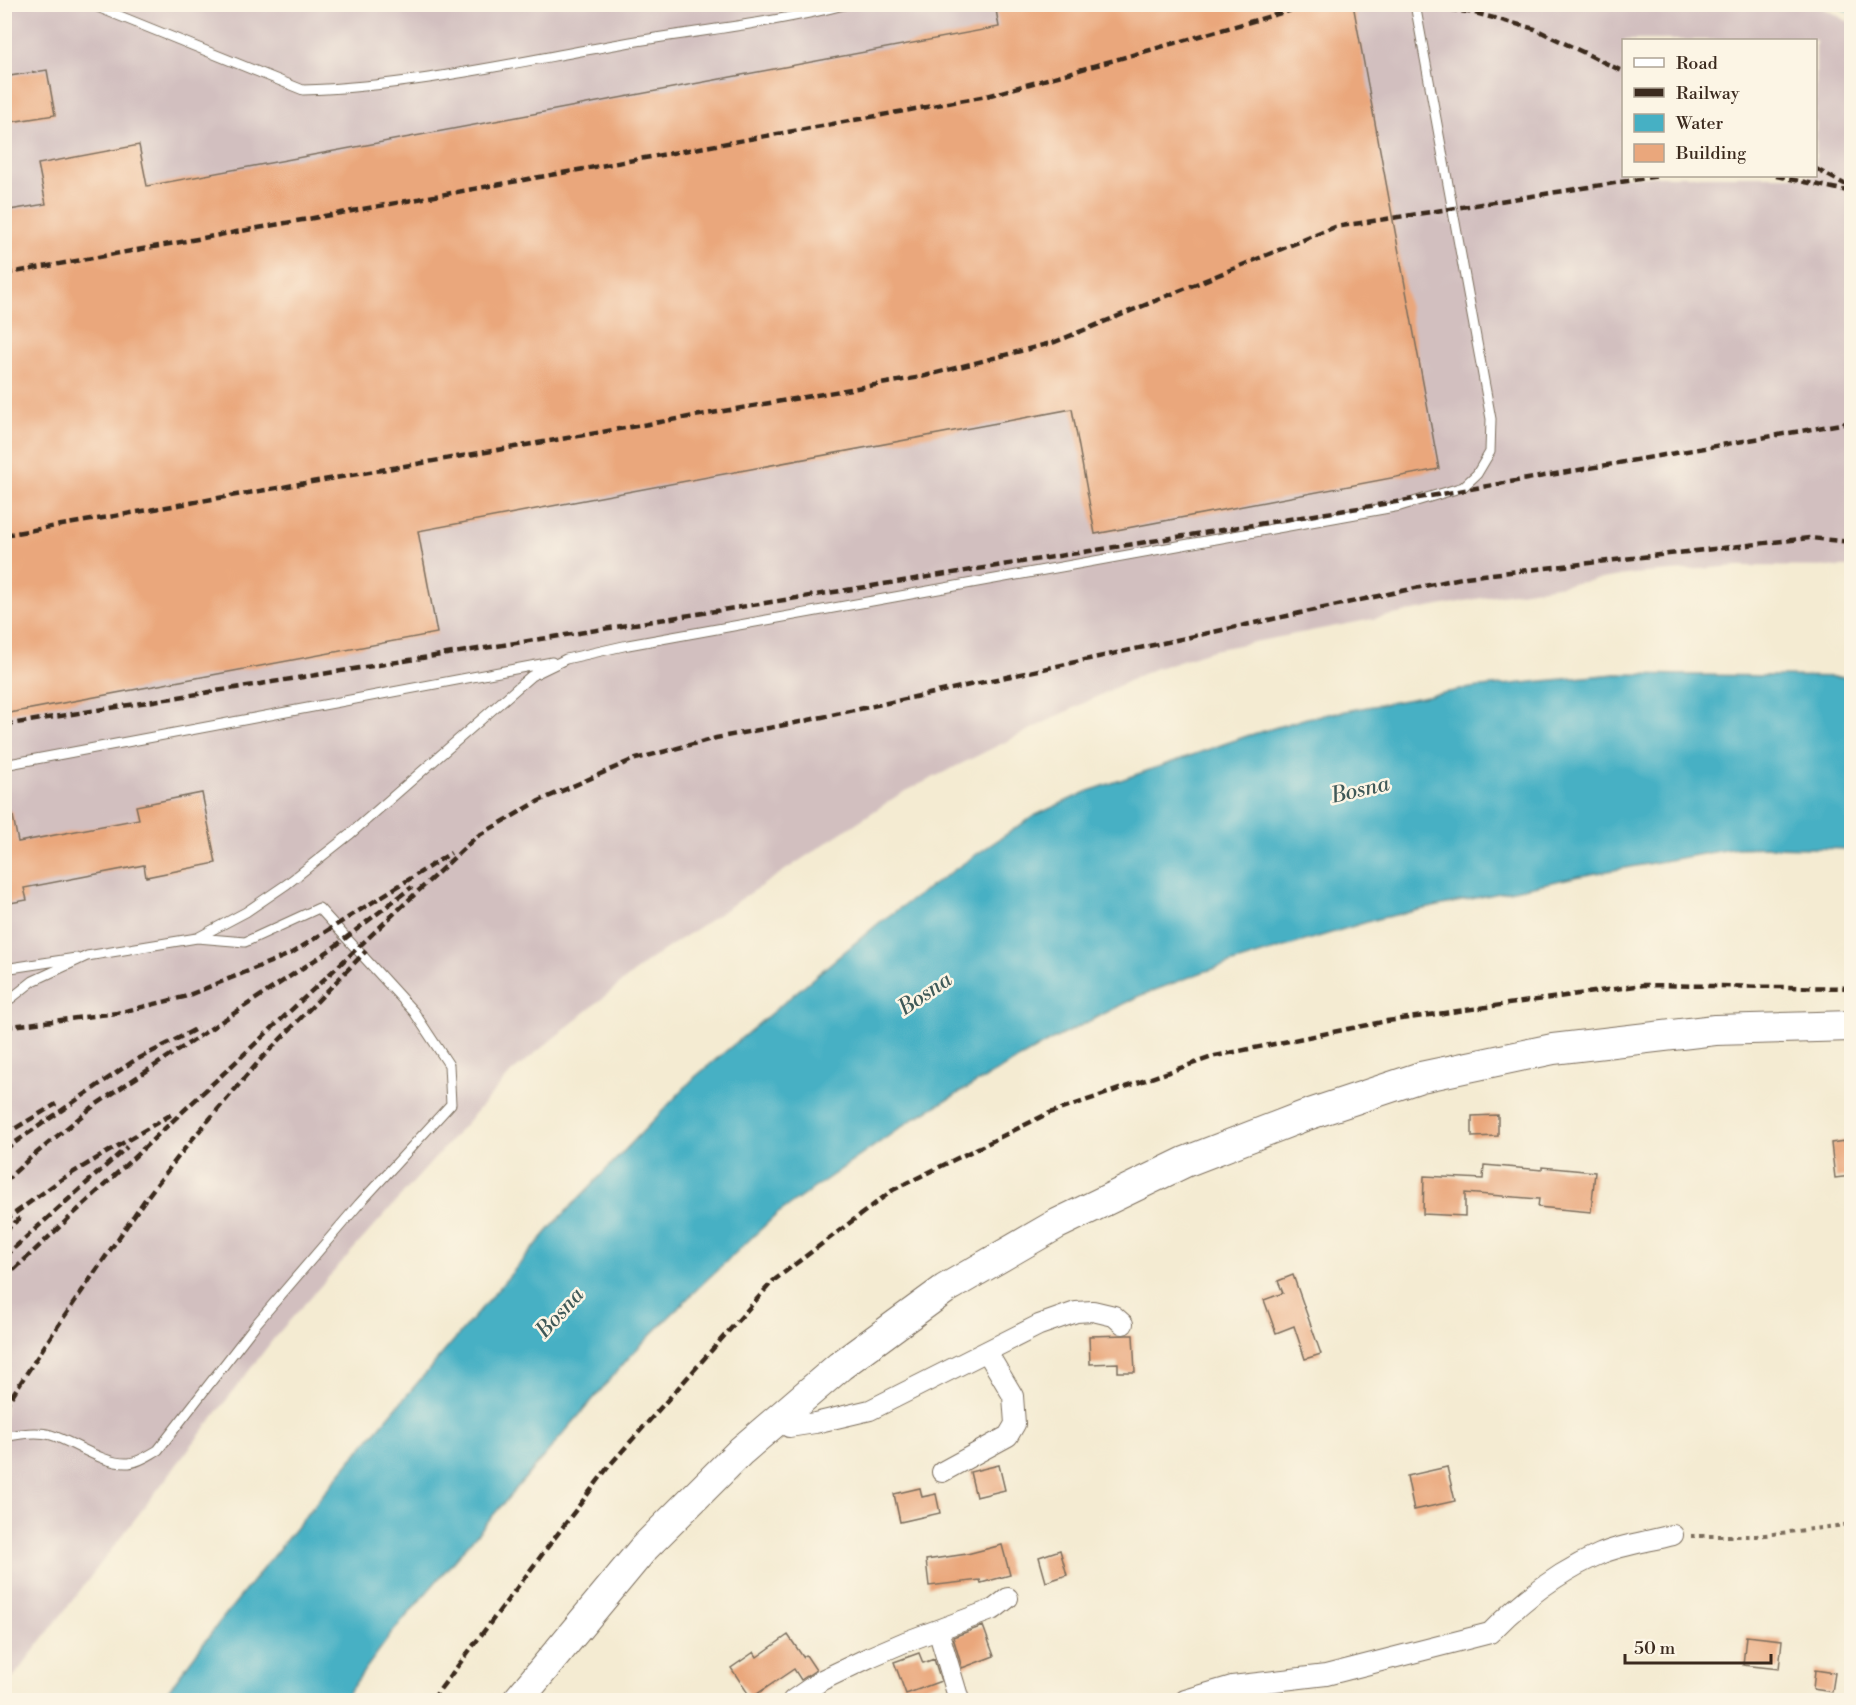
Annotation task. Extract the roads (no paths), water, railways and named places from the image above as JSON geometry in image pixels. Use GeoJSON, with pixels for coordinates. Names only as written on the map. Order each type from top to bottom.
{"type":"FeatureCollection","features":[{"type":"Feature","properties":{"kind":"main road"},"geometry":{"type":"LineString","coordinates":[[519,1701],[644,1548],[741,1450],[840,1366],[945,1289],[1057,1224],[1185,1162],[1304,1116],[1421,1077],[1553,1049],[1715,1030],[1851,1026]]}},
{"type":"Feature","properties":{"kind":"street"},"geometry":{"type":"LineString","coordinates":[[781,1417],[789,1427],[815,1424],[870,1410],[1040,1325],[1076,1312],[1094,1311],[1114,1316],[1123,1324]]}},
{"type":"Feature","properties":{"kind":"street"},"geometry":{"type":"LineString","coordinates":[[942,1472],[1008,1436],[1015,1424],[1013,1396],[987,1352]]}},
{"type":"Feature","properties":{"kind":"street"},"geometry":{"type":"LineString","coordinates":[[1185,1701],[1232,1686],[1326,1675],[1490,1633],[1509,1613],[1551,1581],[1601,1553],[1672,1536]]}},
{"type":"Feature","properties":{"kind":"street"},"geometry":{"type":"LineString","coordinates":[[793,1701],[822,1680],[870,1658],[994,1609],[1008,1598]]}},
{"type":"Feature","properties":{"kind":"street"},"geometry":{"type":"LineString","coordinates":[[938,1630],[959,1701]]}},
{"type":"Feature","properties":{"kind":"lane"},"geometry":{"type":"LineString","coordinates":[[90,4],[303,90],[399,82],[625,43],[809,15],[848,4]]}},
{"type":"Feature","properties":{"kind":"lane"},"geometry":{"type":"LineString","coordinates":[[4,765],[566,659],[628,645],[1401,506],[1463,487],[1477,474],[1490,452],[1491,419],[1415,4]]}},
{"type":"Feature","properties":{"kind":"lane"},"geometry":{"type":"LineString","coordinates":[[197,938],[246,912],[287,884],[349,835],[531,676],[566,659]]}},
{"type":"Feature","properties":{"kind":"lane"},"geometry":{"type":"LineString","coordinates":[[4,969],[197,938],[245,942],[319,908],[414,1012],[449,1065],[452,1104],[359,1204],[256,1324],[158,1450],[142,1460],[129,1463],[92,1453],[49,1434],[4,1437]]}},
{"type":"Feature","properties":{"kind":"lane"},"geometry":{"type":"LineString","coordinates":[[4,1004],[33,981],[87,956]]}},
{"type":"Feature","properties":{"kind":"water","name":"Bosna"},"geometry":{"type":"Polygon","coordinates":[[[1615,674],[1851,677],[1851,849],[1736,848],[1580,876],[1377,919],[1203,972],[1139,996],[1050,1041],[913,1119],[777,1214],[631,1355],[391,1634],[343,1700],[161,1700],[218,1624],[346,1466],[554,1224],[695,1077],[880,922],[1034,816],[1086,792],[1247,736],[1307,718],[1471,688],[1615,674]]]}},
{"type":"Feature","properties":{"kind":"waterway"},"geometry":{"type":"LineString","coordinates":[[1839,4],[1852,11]]}},
{"type":"Feature","properties":{"kind":"railway"},"geometry":{"type":"LineString","coordinates":[[4,274],[987,96],[1292,10],[1361,4]]}},
{"type":"Feature","properties":{"kind":"railway"},"geometry":{"type":"LineString","coordinates":[[1408,4],[1475,13],[1535,29],[1622,71]]}},
{"type":"Feature","properties":{"kind":"railway"},"geometry":{"type":"LineString","coordinates":[[1817,170],[1850,187]]}},
{"type":"Feature","properties":{"kind":"railway"},"geometry":{"type":"LineString","coordinates":[[4,535],[921,377],[1055,342],[1335,227],[1653,177]]}},
{"type":"Feature","properties":{"kind":"railway"},"geometry":{"type":"LineString","coordinates":[[1781,177],[1852,192]]}},
{"type":"Feature","properties":{"kind":"railway"},"geometry":{"type":"LineString","coordinates":[[4,725],[1402,501],[1852,422]]}},
{"type":"Feature","properties":{"kind":"railway"},"geometry":{"type":"LineString","coordinates":[[4,1279],[476,837],[539,801],[632,760],[716,738],[795,723],[1466,577],[1810,538],[1852,542]]}},
{"type":"Feature","properties":{"kind":"railway"},"geometry":{"type":"LineString","coordinates":[[4,1027],[117,1013],[184,997],[290,954],[451,853]]}},
{"type":"Feature","properties":{"kind":"railway"},"geometry":{"type":"LineString","coordinates":[[4,1182],[95,1105],[330,950],[412,887]]}},
{"type":"Feature","properties":{"kind":"railway"},"geometry":{"type":"LineString","coordinates":[[4,1408],[144,1201],[189,1143],[261,1059],[366,951]]}},
{"type":"Feature","properties":{"kind":"railway"},"geometry":{"type":"LineString","coordinates":[[432,1700],[609,1466],[773,1281],[893,1190],[1047,1114],[1215,1056],[1387,1021],[1643,985],[1852,988]]}},
{"type":"Feature","properties":{"kind":"railway"},"geometry":{"type":"LineString","coordinates":[[4,1150],[132,1062],[198,1028]]}},
{"type":"Feature","properties":{"kind":"railway"},"geometry":{"type":"LineString","coordinates":[[4,1135],[56,1104]]}},
{"type":"Feature","properties":{"kind":"railway"},"geometry":{"type":"LineString","coordinates":[[4,1221],[62,1179],[172,1114]]}},
{"type":"Feature","properties":{"kind":"railway"},"geometry":{"type":"LineString","coordinates":[[4,1257],[127,1147]]}},
{"type":"Feature","properties":{"kind":"railway"},"geometry":{"type":"LineString","coordinates":[[4,1232],[20,1218]]}}]}
